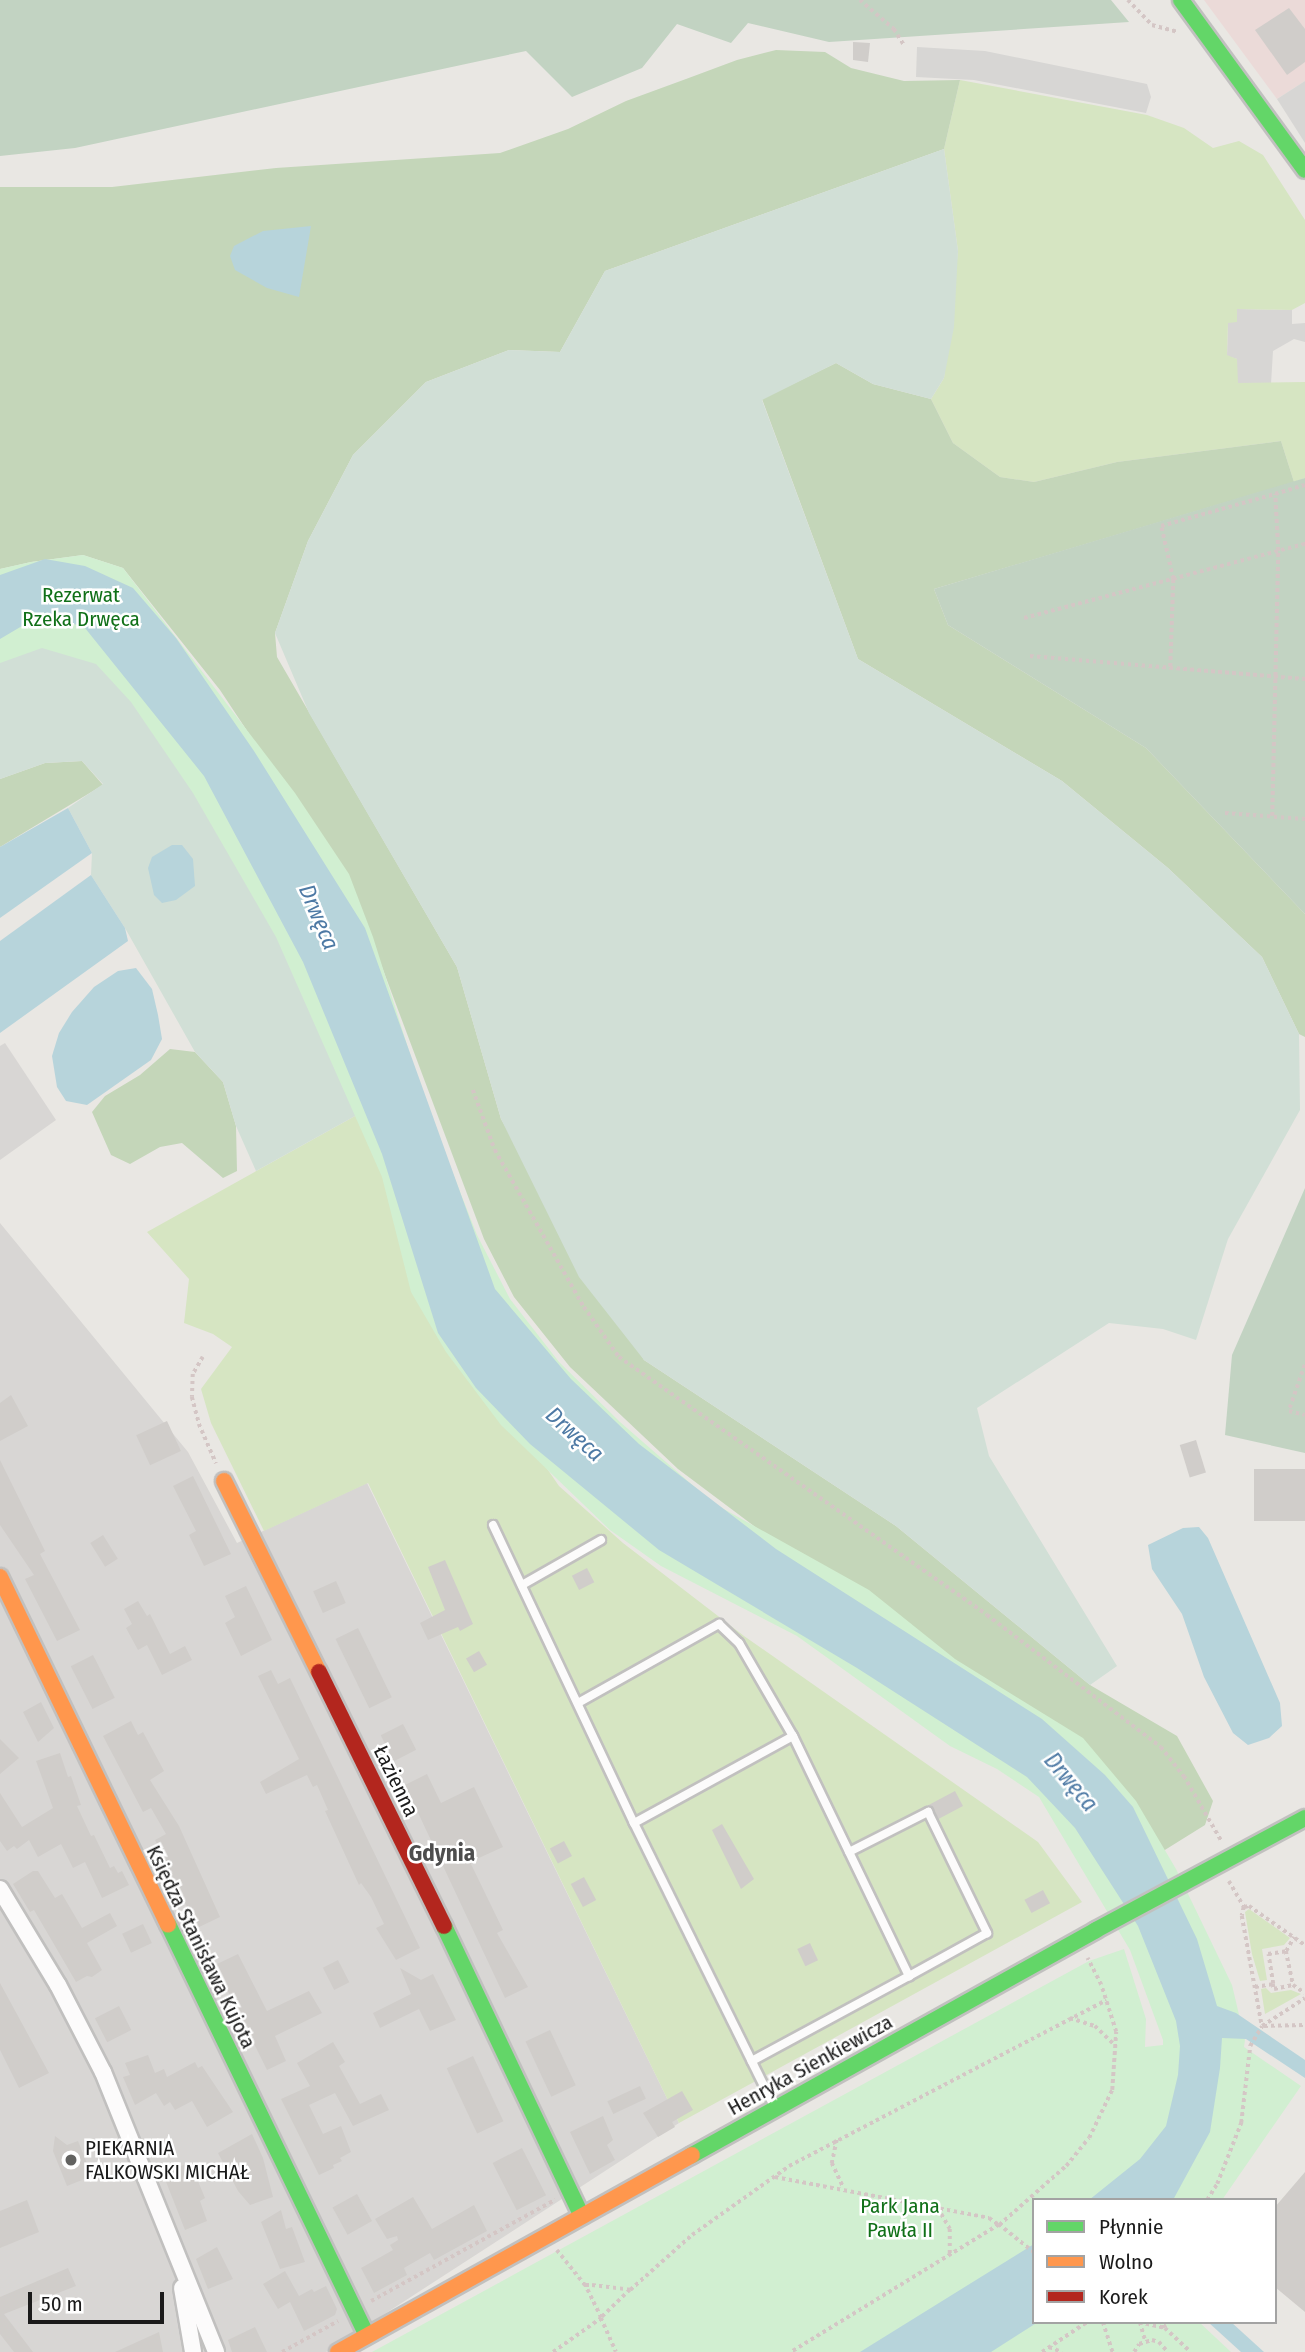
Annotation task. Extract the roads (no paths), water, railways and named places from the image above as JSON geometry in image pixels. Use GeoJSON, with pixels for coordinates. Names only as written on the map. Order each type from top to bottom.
{"type":"FeatureCollection","features":[{"type":"Feature","properties":{"kind":"street"},"geometry":{"type":"LineString","coordinates":[[1181,0],[1305,170]]}},
{"type":"Feature","properties":{"kind":"street","name":"Łazienna"},"geometry":{"type":"LineString","coordinates":[[224,1481],[413,1861],[582,2216]]}},
{"type":"Feature","properties":{"kind":"street","name":"Księdza Stanisława Kujota"},"geometry":{"type":"LineString","coordinates":[[0,1577],[366,2335]]}},
{"type":"Feature","properties":{"kind":"street","name":"Henryka Sienkiewicza"},"geometry":{"type":"LineString","coordinates":[[338,2352],[1096,1930],[1305,1818]]}},
{"type":"Feature","properties":{"kind":"street"},"geometry":{"type":"LineString","coordinates":[[0,1889],[58,1985],[103,2072],[216,2352]]}},
{"type":"Feature","properties":{"kind":"street"},"geometry":{"type":"LineString","coordinates":[[176,2258],[193,2352]]}},
{"type":"Feature","properties":{"kind":"lane"},"geometry":{"type":"LineString","coordinates":[[494,1525],[634,1823],[775,2108]]}},
{"type":"Feature","properties":{"kind":"lane"},"geometry":{"type":"LineString","coordinates":[[522,1585],[601,1540]]}},
{"type":"Feature","properties":{"kind":"lane"},"geometry":{"type":"LineString","coordinates":[[578,1703],[719,1624],[740,1643],[793,1736],[909,1976]]}},
{"type":"Feature","properties":{"kind":"lane"},"geometry":{"type":"LineString","coordinates":[[634,1823],[793,1736]]}},
{"type":"Feature","properties":{"kind":"lane"},"geometry":{"type":"LineString","coordinates":[[752,2061],[987,1933],[928,1812],[849,1852]]}},
{"type":"Feature","properties":{"kind":"water"},"geometry":{"type":"Polygon","coordinates":[[[311,226],[299,297],[267,288],[235,270],[230,256],[234,246],[263,231],[311,226]]]}},
{"type":"Feature","properties":{"kind":"water","name":"Rezerwat Rzeka Drwęca"},"geometry":{"type":"Polygon","coordinates":[[[45,559],[85,566],[133,588],[176,638],[254,751],[365,928],[495,1289],[571,1379],[639,1444],[776,1549],[1042,1719],[1105,1775],[1133,1807],[1197,1939],[1217,2006],[1236,2013],[1305,2060],[1305,2078],[1246,2039],[1222,2038],[1210,2132],[1174,2198],[1091,2198],[1140,2159],[1166,2126],[1178,2075],[1180,2046],[1176,2021],[1138,1926],[1075,1828],[1027,1777],[857,1668],[659,1550],[530,1444],[476,1388],[438,1333],[382,1154],[303,962],[204,776],[85,628],[44,613],[0,639],[0,575],[45,559]]]}},
{"type":"Feature","properties":{"kind":"water"},"geometry":{"type":"Polygon","coordinates":[[[68,808],[92,853],[0,918],[0,847],[68,808]]]}},
{"type":"Feature","properties":{"kind":"water"},"geometry":{"type":"Polygon","coordinates":[[[172,845],[182,845],[193,859],[195,886],[176,900],[162,903],[154,895],[148,868],[152,857],[172,845]]]}},
{"type":"Feature","properties":{"kind":"water"},"geometry":{"type":"Polygon","coordinates":[[[91,875],[125,928],[128,941],[0,1033],[0,941],[91,875]]]}},
{"type":"Feature","properties":{"kind":"water"},"geometry":{"type":"Polygon","coordinates":[[[136,968],[152,989],[162,1039],[151,1060],[87,1105],[66,1101],[57,1087],[52,1056],[59,1033],[72,1012],[94,987],[118,971],[136,968]]]}},
{"type":"Feature","properties":{"kind":"water"},"geometry":{"type":"Polygon","coordinates":[[[1199,1527],[1208,1538],[1280,1703],[1282,1726],[1269,1738],[1248,1745],[1233,1733],[1204,1677],[1182,1614],[1152,1569],[1148,1545],[1183,1528],[1199,1527]]]}},
{"type":"Feature","properties":{"kind":"water"},"geometry":{"type":"Polygon","coordinates":[[[1032,2245],[1032,2324],[1035,2324],[991,2352],[860,2352],[1032,2245]]]}},
{"type":"Feature","properties":{"kind":"water"},"geometry":{"type":"Polygon","coordinates":[[[1210,2324],[1233,2324],[1264,2352],[1241,2352],[1210,2324]]]}},
{"type":"Feature","properties":{"kind":"place","name":"PIEKARNIA FALKOWSKI MICHAŁ"},"geometry":{"type":"Point","coordinates":[71,2160]}},
{"type":"Feature","properties":{"kind":"district","name":"Gdynia"},"geometry":{"type":"Point","coordinates":[442,1853]}},
{"type":"Feature","properties":{"kind":"water label","name":"Drwęca"},"geometry":{"type":"Point","coordinates":[319,917]}},
{"type":"Feature","properties":{"kind":"water label","name":"Drwęca"},"geometry":{"type":"Point","coordinates":[575,1434]}},
{"type":"Feature","properties":{"kind":"water label","name":"Drwęca"},"geometry":{"type":"Point","coordinates":[1071,1782]}},
{"type":"Feature","properties":{"kind":"park label","name":"Park Jana Pawła II"},"geometry":{"type":"Point","coordinates":[900,2218]}}]}
